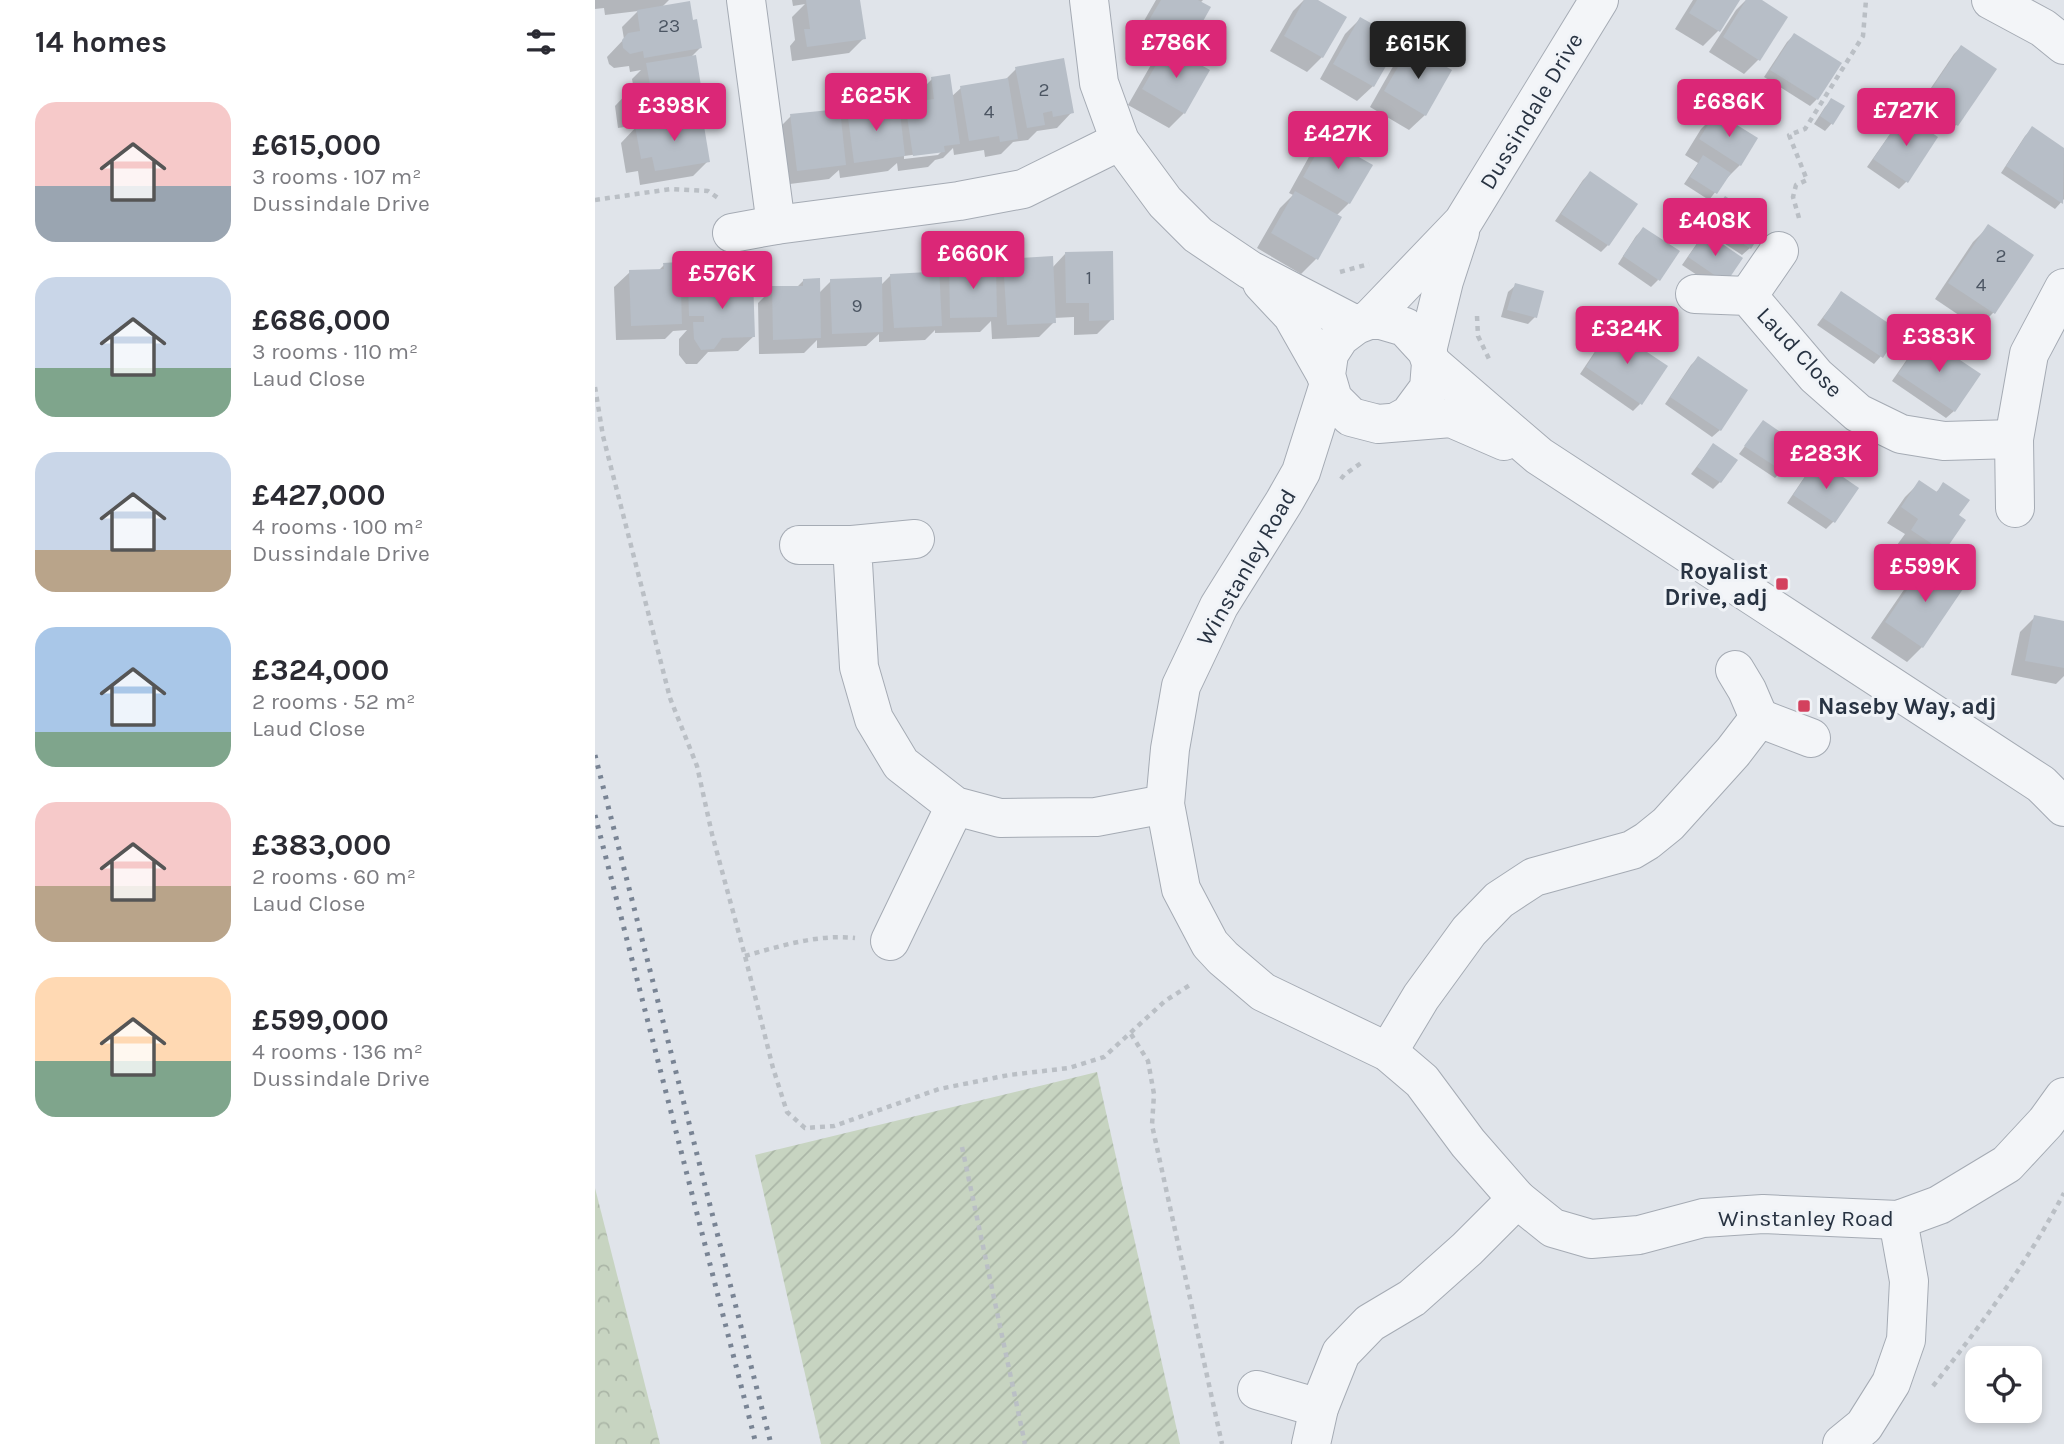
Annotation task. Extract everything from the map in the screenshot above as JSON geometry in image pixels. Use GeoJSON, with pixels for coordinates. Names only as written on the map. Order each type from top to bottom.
{"type":"FeatureCollection","features":[{"type":"Feature","properties":{"kind":"street"},"geometry":{"type":"LineString","coordinates":[[746,0],[776,225]]}},
{"type":"Feature","properties":{"kind":"street"},"geometry":{"type":"LineString","coordinates":[[1089,0],[1099,83],[1120,141],[1165,202],[1198,235],[1250,270],[1363,323],[1381,320],[1405,327],[1429,357],[1539,456],[2056,795]]}},
{"type":"Feature","properties":{"kind":"street","name":"Dussindale Drive"},"geometry":{"type":"LineString","coordinates":[[1327,381],[1329,354],[1340,337],[1363,323],[1463,222],[1599,0]]}},
{"type":"Feature","properties":{"kind":"street"},"geometry":{"type":"LineString","coordinates":[[1991,0],[2043,28],[2064,45]]}},
{"type":"Feature","properties":{"kind":"street"},"geometry":{"type":"LineString","coordinates":[[729,218],[776,225],[959,201],[1023,189],[1120,141]]}},
{"type":"Feature","properties":{"kind":"street","name":"Dussindale Drive"},"geometry":{"type":"LineString","coordinates":[[1387,423],[1409,415],[1429,388],[1429,357],[1444,281],[1463,222]]}},
{"type":"Feature","properties":{"kind":"street","name":"Laud Close"},"geometry":{"type":"LineString","coordinates":[[1748,296],[1779,251]]}},
{"type":"Feature","properties":{"kind":"street"},"geometry":{"type":"LineString","coordinates":[[1250,270],[1291,315],[1327,381],[1333,399],[1351,417],[1387,423],[1451,418],[1539,456]]}},
{"type":"Feature","properties":{"kind":"street"},"geometry":{"type":"LineString","coordinates":[[2015,508],[2014,439],[2029,354],[2064,288]]}},
{"type":"Feature","properties":{"kind":"street","name":"Laud Close"},"geometry":{"type":"LineString","coordinates":[[1695,294],[1748,296],[1816,376],[1858,413],[1901,434],[1944,441],[2014,439]]}},
{"type":"Feature","properties":{"kind":"street","name":"Winstanley Road"},"geometry":{"type":"LineString","coordinates":[[1327,381],[1301,472],[1219,606],[1181,686],[1170,749],[1165,804],[1181,889],[1210,944],[1223,958],[1263,992],[1388,1052],[1422,1082],[1468,1143],[1517,1199],[1553,1228],[1591,1239],[1639,1235],[1703,1219],[1763,1214],[1898,1220],[1939,1205],[2007,1164],[2046,1122],[2064,1097]]}},
{"type":"Feature","properties":{"kind":"street","name":"Winstanley Road"},"geometry":{"type":"LineString","coordinates":[[1301,472],[1343,440],[1387,423]]}},
{"type":"Feature","properties":{"kind":"street"},"geometry":{"type":"LineString","coordinates":[[799,545],[852,545],[915,539]]}},
{"type":"Feature","properties":{"kind":"street"},"geometry":{"type":"LineString","coordinates":[[852,545],[859,667],[874,719],[901,764],[955,806],[1000,818],[1097,817],[1165,804]]}},
{"type":"Feature","properties":{"kind":"street"},"geometry":{"type":"LineString","coordinates":[[1735,670],[1759,718],[1811,738]]}},
{"type":"Feature","properties":{"kind":"street"},"geometry":{"type":"LineString","coordinates":[[1388,1052],[1421,997],[1469,931],[1499,900],[1534,877],[1632,850],[1647,841],[1668,824],[1733,752],[1759,718]]}},
{"type":"Feature","properties":{"kind":"street"},"geometry":{"type":"LineString","coordinates":[[890,941],[955,806]]}},
{"type":"Feature","properties":{"kind":"street"},"geometry":{"type":"LineString","coordinates":[[1257,1390],[1315,1426],[1341,1353],[1370,1323],[1412,1298],[1467,1250],[1517,1199]]}},
{"type":"Feature","properties":{"kind":"street"},"geometry":{"type":"LineString","coordinates":[[1842,1444],[1864,1426],[1891,1383],[1906,1340],[1909,1281],[1898,1220]]}},
{"type":"Feature","properties":{"kind":"path"},"geometry":{"type":"LineString","coordinates":[[1779,251],[1791,249],[1799,233],[1798,214],[1793,197],[1796,185],[1807,180],[1789,135],[1805,128],[1863,36],[1866,0]]}},
{"type":"Feature","properties":{"kind":"path"},"geometry":{"type":"LineString","coordinates":[[595,200],[671,189],[708,191],[729,218]]}},
{"type":"Feature","properties":{"kind":"path"},"geometry":{"type":"LineString","coordinates":[[1477,309],[1478,336],[1493,367]]}},
{"type":"Feature","properties":{"kind":"path"},"geometry":{"type":"LineString","coordinates":[[595,387],[603,436],[670,698],[697,766],[773,1069],[787,1112],[804,1128],[834,1126],[939,1089],[1009,1075],[1069,1068],[1104,1057],[1165,1001],[1203,976],[1223,958]]}},
{"type":"Feature","properties":{"kind":"path"},"geometry":{"type":"LineString","coordinates":[[745,956],[797,942],[843,937]]}},
{"type":"Feature","properties":{"kind":"path"},"geometry":{"type":"LineString","coordinates":[[1131,1034],[1148,1061],[1154,1094],[1152,1125],[1222,1444]]}},
{"type":"Feature","properties":{"kind":"path"},"geometry":{"type":"LineString","coordinates":[[962,1147],[1025,1444]]}},
{"type":"Feature","properties":{"kind":"path"},"geometry":{"type":"LineString","coordinates":[[1930,1390],[1982,1325],[2041,1236],[2064,1193]]}},
{"type":"Feature","properties":{"kind":"green space"},"geometry":{"type":"Polygon","coordinates":[[[1097,1072],[1180,1444],[821,1444],[755,1155],[1097,1072]]]}},
{"type":"Feature","properties":{"kind":"green space"},"geometry":{"type":"Polygon","coordinates":[[[595,1188],[660,1444],[595,1444],[595,1188]]]}},
{"type":"Feature","properties":{"kind":"building"},"geometry":{"type":"Polygon","coordinates":[[[806,0],[860,0],[866,39],[807,47],[804,29],[810,29],[806,0]]]}},
{"type":"Feature","properties":{"kind":"building"},"geometry":{"type":"Polygon","coordinates":[[[1161,0],[1198,0],[1211,7],[1188,48],[1146,25],[1161,0]]]}},
{"type":"Feature","properties":{"kind":"building"},"geometry":{"type":"Polygon","coordinates":[[[1304,0],[1318,0],[1347,17],[1323,58],[1284,36],[1304,0]]]}},
{"type":"Feature","properties":{"kind":"building"},"geometry":{"type":"Polygon","coordinates":[[[1697,0],[1740,0],[1720,32],[1689,13],[1697,0]]]}},
{"type":"Feature","properties":{"kind":"building"},"geometry":{"type":"Polygon","coordinates":[[[1746,0],[1762,0],[1788,17],[1760,61],[1723,37],[1746,0]]]}},
{"type":"Feature","properties":{"kind":"building"},"geometry":{"type":"Polygon","coordinates":[[[690,1],[693,20],[697,19],[702,48],[644,58],[643,51],[630,54],[623,48],[622,40],[628,33],[640,31],[637,10],[690,1]]]}},
{"type":"Feature","properties":{"kind":"building"},"geometry":{"type":"Polygon","coordinates":[[[1360,17],[1401,40],[1374,87],[1333,64],[1360,17]]]}},
{"type":"Feature","properties":{"kind":"building"},"geometry":{"type":"Polygon","coordinates":[[[1794,33],[1842,63],[1818,100],[1770,70],[1794,33]]]}},
{"type":"Feature","properties":{"kind":"building"},"geometry":{"type":"Polygon","coordinates":[[[1961,45],[1997,69],[1958,126],[1922,103],[1961,45]]]}},
{"type":"Feature","properties":{"kind":"building"},"geometry":{"type":"Polygon","coordinates":[[[1167,46],[1210,70],[1185,114],[1142,89],[1167,46]]]}},
{"type":"Feature","properties":{"kind":"building"},"geometry":{"type":"Polygon","coordinates":[[[1410,46],[1452,70],[1426,116],[1384,91],[1410,46]]]}},
{"type":"Feature","properties":{"kind":"building"},"geometry":{"type":"Polygon","coordinates":[[[696,55],[701,86],[708,84],[711,106],[654,115],[653,111],[633,114],[630,89],[650,85],[646,63],[696,55]]]}},
{"type":"Feature","properties":{"kind":"building"},"geometry":{"type":"Polygon","coordinates":[[[1064,58],[1074,113],[1053,117],[1052,111],[1043,113],[1045,125],[1027,128],[1015,67],[1064,58]]]}},
{"type":"Feature","properties":{"kind":"building"},"geometry":{"type":"Polygon","coordinates":[[[950,74],[960,144],[944,146],[945,152],[913,156],[905,103],[934,99],[931,77],[950,74]]]}},
{"type":"Feature","properties":{"kind":"building"},"geometry":{"type":"Polygon","coordinates":[[[1008,78],[1018,139],[1000,142],[999,136],[969,141],[960,86],[1008,78]]]}},
{"type":"Feature","properties":{"kind":"building"},"geometry":{"type":"Polygon","coordinates":[[[1831,98],[1845,106],[1833,125],[1820,116],[1831,98]]]}},
{"type":"Feature","properties":{"kind":"building"},"geometry":{"type":"Polygon","coordinates":[[[899,103],[905,156],[854,163],[847,110],[899,103]]]}},
{"type":"Feature","properties":{"kind":"building"},"geometry":{"type":"Polygon","coordinates":[[[840,109],[846,165],[797,171],[790,114],[840,109]]]}},
{"type":"Feature","properties":{"kind":"building"},"geometry":{"type":"Polygon","coordinates":[[[1716,112],[1758,138],[1741,166],[1699,139],[1716,112]]]}},
{"type":"Feature","properties":{"kind":"building"},"geometry":{"type":"Polygon","coordinates":[[[702,114],[710,162],[655,171],[652,157],[641,159],[635,126],[702,114]]]}},
{"type":"Feature","properties":{"kind":"building"},"geometry":{"type":"Polygon","coordinates":[[[1904,114],[1938,137],[1908,183],[1873,159],[1904,114]]]}},
{"type":"Feature","properties":{"kind":"building"},"geometry":{"type":"Polygon","coordinates":[[[2032,126],[2064,148],[2063,204],[2006,166],[2032,126]]]}},
{"type":"Feature","properties":{"kind":"building"},"geometry":{"type":"Polygon","coordinates":[[[1325,138],[1373,165],[1350,204],[1303,177],[1325,138]]]}},
{"type":"Feature","properties":{"kind":"building"},"geometry":{"type":"Polygon","coordinates":[[[1703,155],[1731,173],[1717,194],[1690,177],[1703,155]]]}},
{"type":"Feature","properties":{"kind":"building"},"geometry":{"type":"Polygon","coordinates":[[[1590,171],[1638,204],[1609,246],[1561,214],[1590,171]]]}},
{"type":"Feature","properties":{"kind":"building"},"geometry":{"type":"Polygon","coordinates":[[[1295,191],[1342,217],[1318,260],[1271,233],[1295,191]]]}},
{"type":"Feature","properties":{"kind":"building"},"geometry":{"type":"Polygon","coordinates":[[[1725,196],[1767,223],[1751,249],[1708,221],[1725,196]]]}},
{"type":"Feature","properties":{"kind":"building"},"geometry":{"type":"Polygon","coordinates":[[[1988,224],[2034,255],[1995,314],[1948,283],[1988,224]]]}},
{"type":"Feature","properties":{"kind":"building"},"geometry":{"type":"Polygon","coordinates":[[[1643,227],[1680,251],[1660,281],[1623,256],[1643,227]]]}},
{"type":"Feature","properties":{"kind":"building"},"geometry":{"type":"Polygon","coordinates":[[[1705,232],[1743,258],[1726,283],[1688,257],[1705,232]]]}},
{"type":"Feature","properties":{"kind":"building"},"geometry":{"type":"Polygon","coordinates":[[[1113,251],[1114,320],[1089,321],[1089,303],[1066,303],[1065,252],[1113,251]]]}},
{"type":"Feature","properties":{"kind":"building"},"geometry":{"type":"Polygon","coordinates":[[[1053,256],[1056,323],[1007,325],[1003,259],[1053,256]]]}},
{"type":"Feature","properties":{"kind":"building"},"geometry":{"type":"Polygon","coordinates":[[[680,262],[682,324],[631,326],[629,270],[664,269],[663,263],[680,262]]]}},
{"type":"Feature","properties":{"kind":"building"},"geometry":{"type":"Polygon","coordinates":[[[996,264],[997,317],[950,318],[949,265],[996,264]]]}},
{"type":"Feature","properties":{"kind":"building"},"geometry":{"type":"Polygon","coordinates":[[[929,266],[939,266],[942,326],[894,328],[890,274],[929,272],[929,266]]]}},
{"type":"Feature","properties":{"kind":"building"},"geometry":{"type":"Polygon","coordinates":[[[882,277],[883,332],[832,334],[830,279],[882,277]]]}},
{"type":"Feature","properties":{"kind":"building"},"geometry":{"type":"Polygon","coordinates":[[[820,278],[821,338],[773,340],[772,286],[803,286],[803,279],[820,278]]]}},
{"type":"Feature","properties":{"kind":"building"},"geometry":{"type":"Polygon","coordinates":[[[753,279],[755,337],[722,338],[714,349],[701,350],[694,339],[693,322],[704,322],[704,316],[689,316],[688,282],[753,279]]]}},
{"type":"Feature","properties":{"kind":"building"},"geometry":{"type":"Polygon","coordinates":[[[1515,283],[1544,291],[1537,318],[1507,310],[1515,283]]]}},
{"type":"Feature","properties":{"kind":"building"},"geometry":{"type":"Polygon","coordinates":[[[1841,291],[1900,331],[1883,358],[1823,318],[1841,291]]]}},
{"type":"Feature","properties":{"kind":"building"},"geometry":{"type":"Polygon","coordinates":[[[1611,328],[1668,366],[1642,405],[1586,367],[1611,328]]]}},
{"type":"Feature","properties":{"kind":"building"},"geometry":{"type":"Polygon","coordinates":[[[1924,336],[1981,374],[1955,412],[1898,374],[1924,336]]]}},
{"type":"Feature","properties":{"kind":"building"},"geometry":{"type":"Polygon","coordinates":[[[1698,356],[1748,390],[1721,431],[1670,397],[1698,356]]]}},
{"type":"Feature","properties":{"kind":"building"},"geometry":{"type":"Polygon","coordinates":[[[1763,420],[1801,446],[1784,472],[1744,446],[1763,420]]]}},
{"type":"Feature","properties":{"kind":"building"},"geometry":{"type":"Polygon","coordinates":[[[1713,443],[1738,460],[1721,483],[1697,467],[1713,443]]]}},
{"type":"Feature","properties":{"kind":"building"},"geometry":{"type":"Polygon","coordinates":[[[1817,459],[1859,488],[1835,523],[1793,495],[1817,459]]]}},
{"type":"Feature","properties":{"kind":"building"},"geometry":{"type":"Polygon","coordinates":[[[1919,480],[1937,492],[1943,482],[1970,500],[1959,515],[1966,520],[1944,552],[1911,530],[1918,519],[1901,507],[1919,480]]]}},
{"type":"Feature","properties":{"kind":"building"},"geometry":{"type":"Polygon","coordinates":[[[1927,561],[1965,586],[1923,648],[1885,622],[1927,561]]]}},
{"type":"Feature","properties":{"kind":"building"},"geometry":{"type":"Polygon","coordinates":[[[2034,615],[2064,621],[2064,668],[2025,661],[2034,615]]]}},
{"type":"Feature","properties":{"kind":"railway"},"geometry":{"type":"LineString","coordinates":[[595,755],[771,1444]]}},
{"type":"Feature","properties":{"kind":"railway"},"geometry":{"type":"LineString","coordinates":[[595,815],[756,1444]]}},
{"type":"Feature","properties":{"kind":"place","name":"Royalist Drive, adj"},"geometry":{"type":"Point","coordinates":[1782,584]}},
{"type":"Feature","properties":{"kind":"place","name":"Naseby Way, adj"},"geometry":{"type":"Point","coordinates":[1804,706]}}]}
